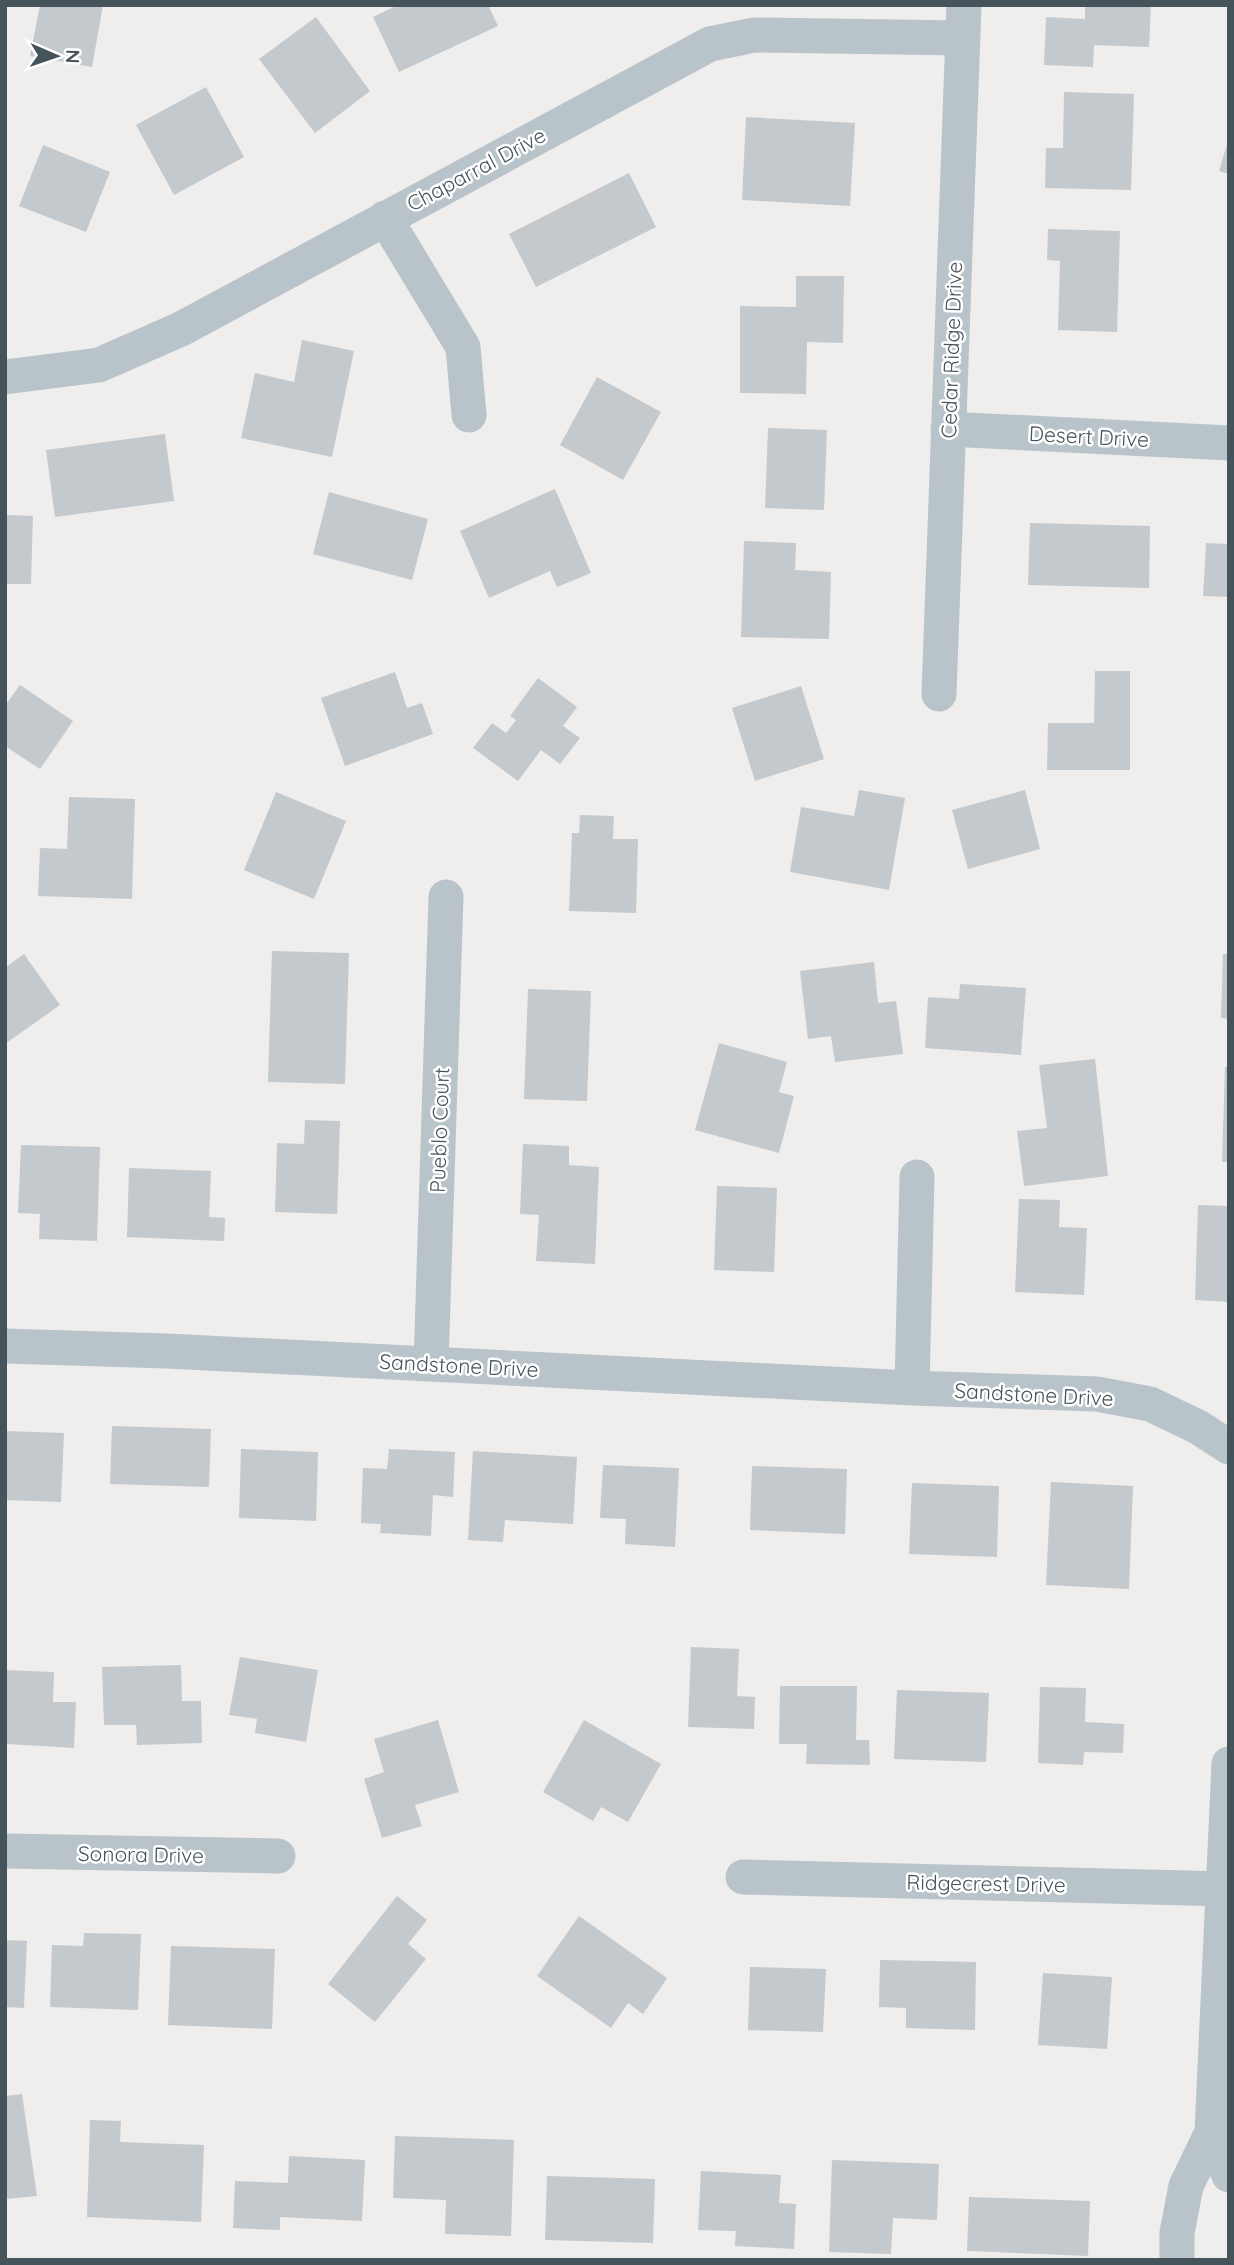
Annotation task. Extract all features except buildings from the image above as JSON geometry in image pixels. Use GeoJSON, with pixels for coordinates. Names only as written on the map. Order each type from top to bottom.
{"type":"FeatureCollection","features":[{"type":"Feature","properties":{"kind":"street","name":"Chaparral Drive"},"geometry":{"type":"LineString","coordinates":[[5,377],[99,365],[181,329],[710,44],[754,34],[963,22]]}},
{"type":"Feature","properties":{"kind":"street","name":"Cedar Ridge Drive"},"geometry":{"type":"LineString","coordinates":[[939,694],[963,22]]}},
{"type":"Feature","properties":{"kind":"street"},"geometry":{"type":"LineString","coordinates":[[385,218],[463,347],[469,415]]}},
{"type":"Feature","properties":{"kind":"street","name":"Desert Drive"},"geometry":{"type":"LineString","coordinates":[[948,429],[1229,443]]}},
{"type":"Feature","properties":{"kind":"street","name":"Pueblo Court"},"geometry":{"type":"LineString","coordinates":[[431,1364],[446,897]]}},
{"type":"Feature","properties":{"kind":"street"},"geometry":{"type":"LineString","coordinates":[[912,1388],[917,1177]]}},
{"type":"Feature","properties":{"kind":"street","name":"Sandstone Drive"},"geometry":{"type":"LineString","coordinates":[[5,1346],[912,1388],[1097,1394],[1150,1405],[1198,1427],[1229,1447]]}},
{"type":"Feature","properties":{"kind":"street"},"geometry":{"type":"LineString","coordinates":[[1177,2260],[1177,2233],[1186,2186],[1212,2132],[1226,1889],[1229,1764]]}},
{"type":"Feature","properties":{"kind":"street","name":"Sonora Drive"},"geometry":{"type":"LineString","coordinates":[[5,1851],[278,1856]]}},
{"type":"Feature","properties":{"kind":"street","name":"Ridgecrest Drive"},"geometry":{"type":"LineString","coordinates":[[743,1877],[1226,1889]]}},
{"type":"Feature","properties":{"kind":"street"},"geometry":{"type":"LineString","coordinates":[[1212,2132],[1229,2175]]}}]}
